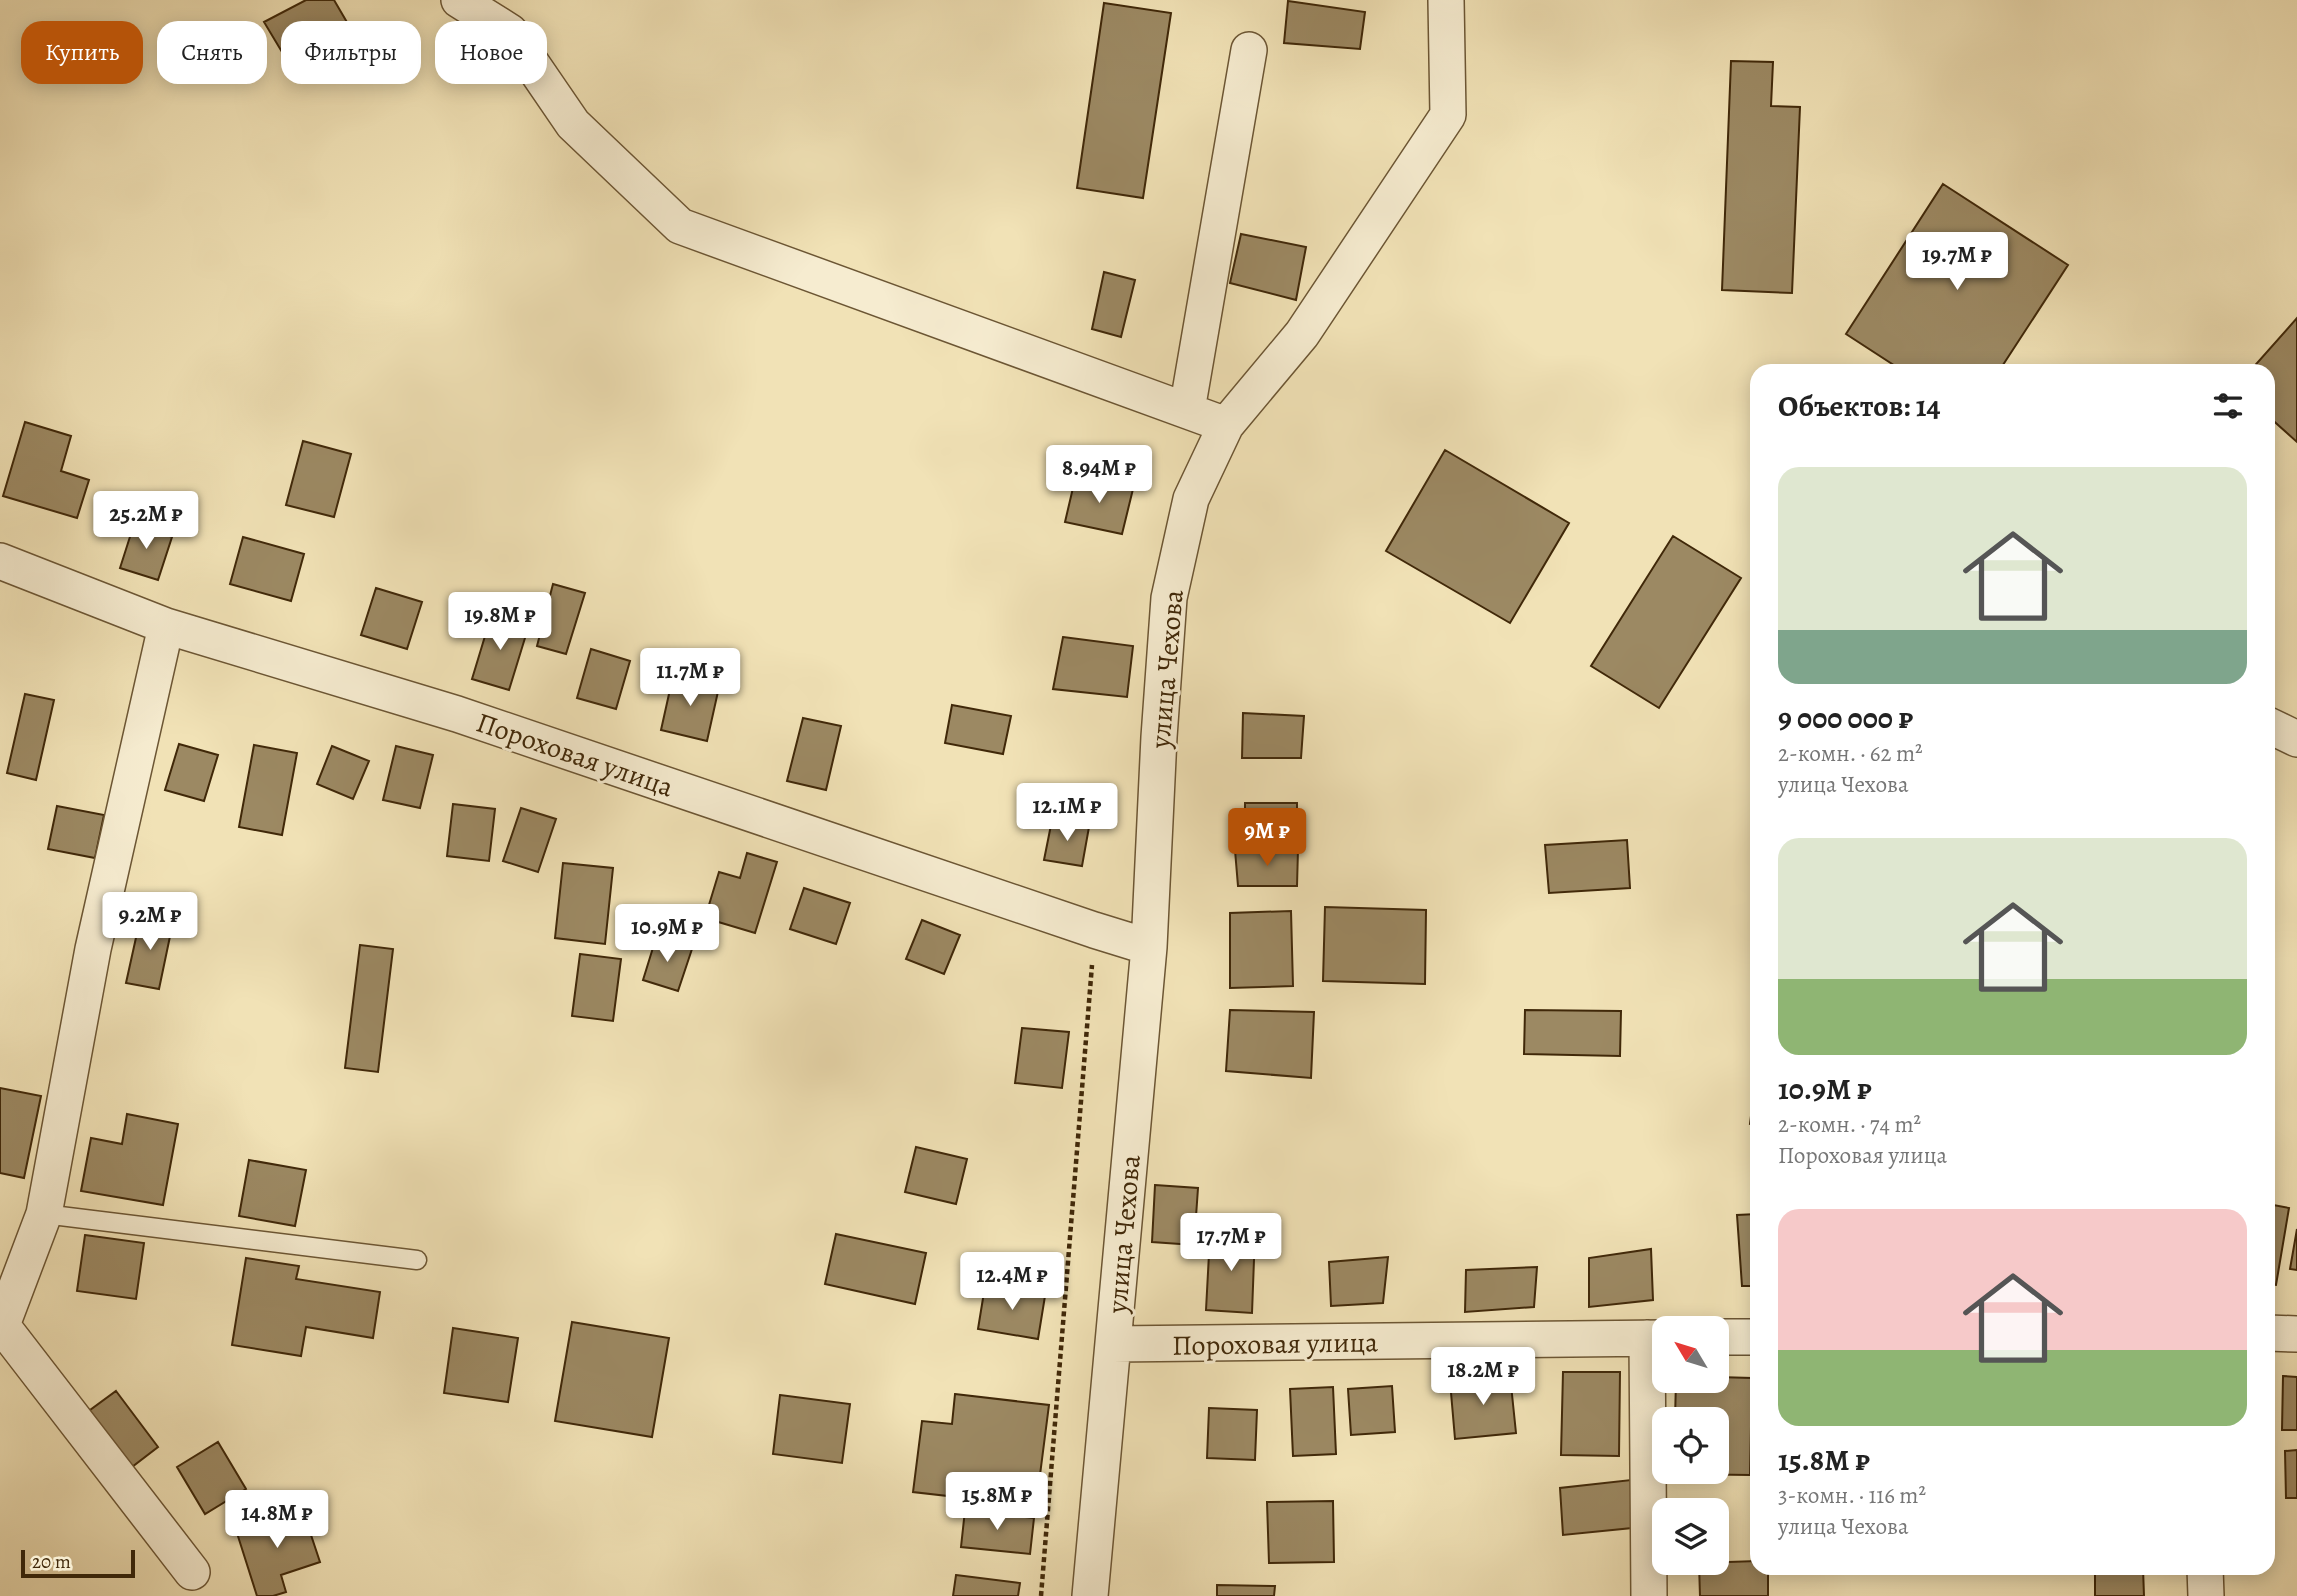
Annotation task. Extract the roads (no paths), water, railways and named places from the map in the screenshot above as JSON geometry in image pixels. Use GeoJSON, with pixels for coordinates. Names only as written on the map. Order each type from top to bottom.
{"type":"FeatureCollection","features":[{"type":"Feature","properties":{"kind":"street"},"geometry":{"type":"LineString","coordinates":[[459,0],[510,32],[573,124],[680,226],[1226,425]]}},
{"type":"Feature","properties":{"kind":"street","name":"улица Чехова"},"geometry":{"type":"LineString","coordinates":[[1090,1596],[1149,947],[1169,597],[1191,499],[1226,425],[1302,334],[1448,115],[1446,0]]}},
{"type":"Feature","properties":{"kind":"street"},"geometry":{"type":"LineString","coordinates":[[1186,410],[1250,50]]}},
{"type":"Feature","properties":{"kind":"street","name":"Пороховая улица"},"geometry":{"type":"LineString","coordinates":[[0,561],[166,626],[457,714],[1149,947]]}},
{"type":"Feature","properties":{"kind":"street"},"geometry":{"type":"LineString","coordinates":[[166,626],[93,949],[44,1214],[1,1324],[192,1572]]}},
{"type":"Feature","properties":{"kind":"street"},"geometry":{"type":"LineString","coordinates":[[2275,728],[2297,739]]}},
{"type":"Feature","properties":{"kind":"street"},"geometry":{"type":"LineString","coordinates":[[2275,1333],[2297,1334]]}},
{"type":"Feature","properties":{"kind":"street"},"geometry":{"type":"LineString","coordinates":[[1729,1337],[1750,1336]]}},
{"type":"Feature","properties":{"kind":"street","name":"Пороховая улица"},"geometry":{"type":"LineString","coordinates":[[1113,1345],[1652,1338]]}},
{"type":"Feature","properties":{"kind":"street","name":"Пороховая улица"},"geometry":{"type":"LineString","coordinates":[[1650,1596],[1655,1393]]}},
{"type":"Feature","properties":{"kind":"street"},"geometry":{"type":"LineString","coordinates":[[2205,1575],[2206,1596]]}},
{"type":"Feature","properties":{"kind":"lane"},"geometry":{"type":"LineString","coordinates":[[44,1214],[417,1260]]}}]}
